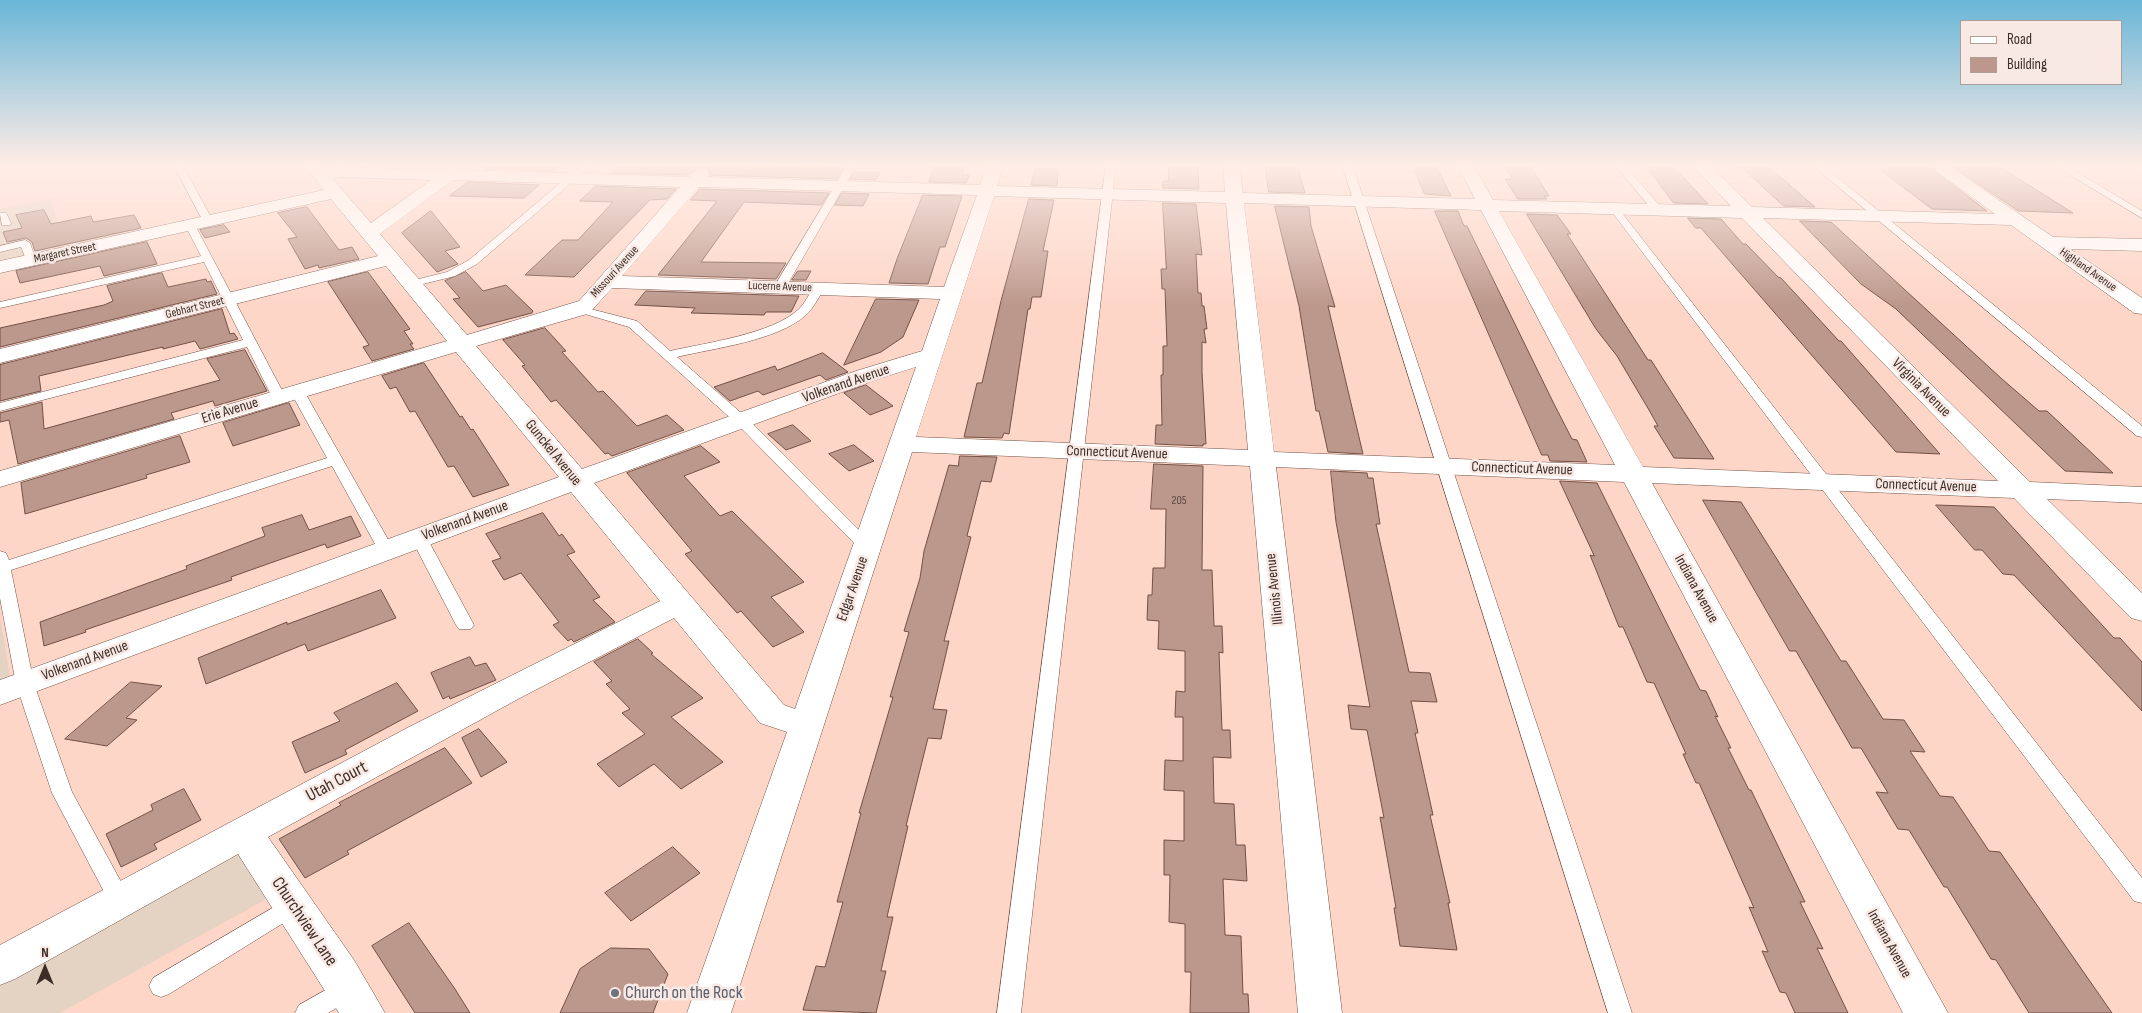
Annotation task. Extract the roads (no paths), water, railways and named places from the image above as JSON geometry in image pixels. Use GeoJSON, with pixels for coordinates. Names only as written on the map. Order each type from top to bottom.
{"type":"FeatureCollection","features":[{"type":"Feature","properties":{"kind":"street","name":"Margaret Street"},"geometry":{"type":"LineString","coordinates":[[0,267],[199,223],[230,211]]}},
{"type":"Feature","properties":{"kind":"street","name":"Gunckel Avenue"},"geometry":{"type":"LineString","coordinates":[[355,211],[390,259],[772,714],[786,720],[808,723]]}},
{"type":"Feature","properties":{"kind":"street"},"geometry":{"type":"LineString","coordinates":[[370,233],[400,211]]}},
{"type":"Feature","properties":{"kind":"street","name":"Missouri Avenue"},"geometry":{"type":"LineString","coordinates":[[461,343],[579,309],[586,305],[668,211]]}},
{"type":"Feature","properties":{"kind":"street","name":"Edgar Avenue"},"geometry":{"type":"LineString","coordinates":[[709,1013],[980,211]]}},
{"type":"Feature","properties":{"kind":"street","name":"Illinois Avenue"},"geometry":{"type":"LineString","coordinates":[[1236,211],[1320,1013]]}},
{"type":"Feature","properties":{"kind":"street","name":"Indiana Avenue"},"geometry":{"type":"LineString","coordinates":[[1491,211],[1926,1013]]}},
{"type":"Feature","properties":{"kind":"street","name":"Margaret Street"},"geometry":{"type":"LineString","coordinates":[[1667,211],[2016,220]]}},
{"type":"Feature","properties":{"kind":"street","name":"Virginia Avenue"},"geometry":{"type":"LineString","coordinates":[[1745,211],[2142,611]]}},
{"type":"Feature","properties":{"kind":"street","name":"Highland Avenue"},"geometry":{"type":"LineString","coordinates":[[2004,211],[2142,308]]}},
{"type":"Feature","properties":{"kind":"street"},"geometry":{"type":"LineString","coordinates":[[2049,243],[2142,245]]}},
{"type":"Feature","properties":{"kind":"street","name":"Gebhart Street"},"geometry":{"type":"LineString","coordinates":[[0,356],[390,259]]}},
{"type":"Feature","properties":{"kind":"street","name":"Lucerne Avenue"},"geometry":{"type":"LineString","coordinates":[[606,282],[952,293]]}},
{"type":"Feature","properties":{"kind":"street","name":"Erie Avenue"},"geometry":{"type":"LineString","coordinates":[[0,479],[461,343]]}},
{"type":"Feature","properties":{"kind":"street","name":"Volkenand Avenue"},"geometry":{"type":"LineString","coordinates":[[13,688],[577,480],[932,355]]}},
{"type":"Feature","properties":{"kind":"street","name":"Connecticut Avenue"},"geometry":{"type":"LineString","coordinates":[[901,444],[2142,495]]}},
{"type":"Feature","properties":{"kind":"street","name":"Utah Court"},"geometry":{"type":"LineString","coordinates":[[0,966],[244,832],[601,642],[678,604]]}},
{"type":"Feature","properties":{"kind":"street","name":"Churchview Lane"},"geometry":{"type":"LineString","coordinates":[[244,832],[355,1001]]}},
{"type":"Feature","properties":{"kind":"lane"},"geometry":{"type":"LineString","coordinates":[[195,211],[207,258],[250,342],[335,460],[386,550]]}},
{"type":"Feature","properties":{"kind":"lane"},"geometry":{"type":"LineString","coordinates":[[411,284],[451,274],[473,262],[534,211]]}},
{"type":"Feature","properties":{"kind":"lane"},"geometry":{"type":"LineString","coordinates":[[780,287],[824,211]]}},
{"type":"Feature","properties":{"kind":"lane"},"geometry":{"type":"LineString","coordinates":[[1009,1013],[1105,211]]}},
{"type":"Feature","properties":{"kind":"lane"},"geometry":{"type":"LineString","coordinates":[[1362,211],[1620,1013]]}},
{"type":"Feature","properties":{"kind":"lane"},"geometry":{"type":"LineString","coordinates":[[1616,211],[2142,894]]}},
{"type":"Feature","properties":{"kind":"lane"},"geometry":{"type":"LineString","coordinates":[[1872,211],[2142,432]]}},
{"type":"Feature","properties":{"kind":"lane"},"geometry":{"type":"LineString","coordinates":[[0,249],[25,243],[31,260]]}},
{"type":"Feature","properties":{"kind":"lane"},"geometry":{"type":"LineString","coordinates":[[0,306],[207,258]]}},
{"type":"Feature","properties":{"kind":"lane"},"geometry":{"type":"LineString","coordinates":[[667,355],[727,341],[786,324],[802,313],[818,289]]}},
{"type":"Feature","properties":{"kind":"lane"},"geometry":{"type":"LineString","coordinates":[[579,309],[614,317],[633,324],[742,421],[867,548]]}},
{"type":"Feature","properties":{"kind":"lane"},"geometry":{"type":"LineString","coordinates":[[0,408],[250,342]]}},
{"type":"Feature","properties":{"kind":"lane"},"geometry":{"type":"LineString","coordinates":[[120,900],[62,792],[13,688],[1,562],[335,460]]}},
{"type":"Feature","properties":{"kind":"lane"},"geometry":{"type":"LineString","coordinates":[[419,538],[464,625]]}},
{"type":"Feature","properties":{"kind":"lane"},"geometry":{"type":"LineString","coordinates":[[161,986],[293,905]]}},
{"type":"Feature","properties":{"kind":"lane"},"geometry":{"type":"LineString","coordinates":[[307,1013],[355,1001]]}},
{"type":"Feature","properties":{"kind":"place","name":"Church on the Rock"},"geometry":{"type":"Point","coordinates":[615,993]}}]}
